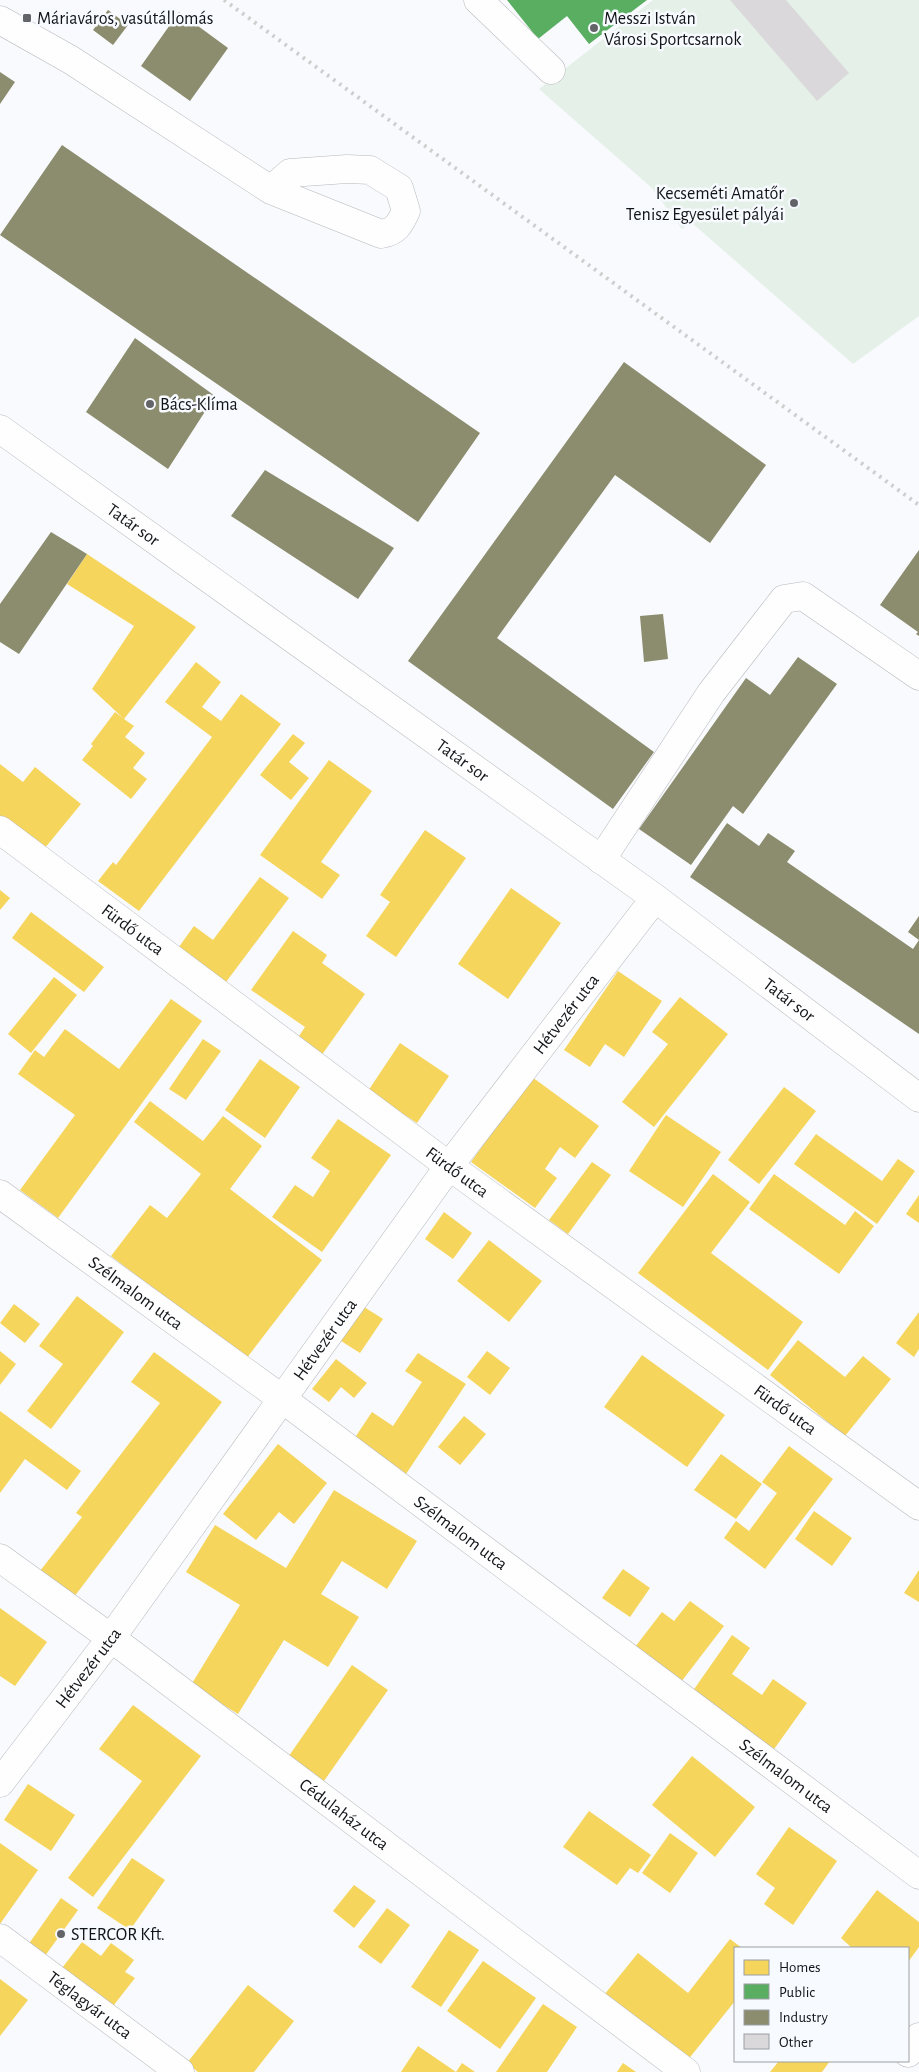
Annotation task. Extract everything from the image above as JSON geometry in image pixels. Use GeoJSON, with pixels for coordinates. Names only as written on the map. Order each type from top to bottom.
{"type":"FeatureCollection","features":[{"type":"Feature","properties":{"kind":"street"},"geometry":{"type":"LineString","coordinates":[[478,0],[551,70]]}},
{"type":"Feature","properties":{"kind":"street"},"geometry":{"type":"LineString","coordinates":[[3,22],[71,60],[271,190]]}},
{"type":"Feature","properties":{"kind":"street","name":"Tatár sor"},"geometry":{"type":"LineString","coordinates":[[0,429],[655,898],[919,1098]]}},
{"type":"Feature","properties":{"kind":"street"},"geometry":{"type":"LineString","coordinates":[[601,860],[711,693],[784,599],[803,596],[919,676]]}},
{"type":"Feature","properties":{"kind":"street","name":"Fürdő utca"},"geometry":{"type":"LineString","coordinates":[[0,830],[449,1166],[919,1506]]}},
{"type":"Feature","properties":{"kind":"street","name":"Hétvezér utca"},"geometry":{"type":"LineString","coordinates":[[0,1783],[111,1638],[281,1398],[449,1166],[655,898]]}},
{"type":"Feature","properties":{"kind":"street","name":"Szélmalom utca"},"geometry":{"type":"LineString","coordinates":[[0,1194],[281,1398],[919,1875]]}},
{"type":"Feature","properties":{"kind":"street","name":"Cédulaház utca"},"geometry":{"type":"LineString","coordinates":[[0,1558],[111,1638],[686,2072]]}},
{"type":"Feature","properties":{"kind":"street","name":"Téglagyár utca"},"geometry":{"type":"LineString","coordinates":[[0,1938],[180,2072]]}},
{"type":"Feature","properties":{"kind":"street"},"geometry":{"type":"LineString","coordinates":[[909,2052],[919,2037]]}},
{"type":"Feature","properties":{"kind":"shaded area","name":"Kecseméti Amatőr Tenisz Egyesület pályái"},"geometry":{"type":"Polygon","coordinates":[[[653,0],[919,0],[919,316],[853,364],[691,222],[682,229],[652,188],[539,89],[653,0]]]}},
{"type":"Feature","properties":{"kind":"building: Homes"},"geometry":{"type":"Polygon","coordinates":[[[87,554],[196,627],[124,719],[134,726],[125,737],[145,753],[133,768],[147,779],[131,799],[82,760],[93,746],[91,744],[115,712],[123,718],[92,689],[134,626],[67,584],[87,554]]]}},
{"type":"Feature","properties":{"kind":"building: Homes"},"geometry":{"type":"Polygon","coordinates":[[[196,662],[221,682],[202,707],[221,721],[241,694],[281,724],[139,911],[98,881],[113,862],[116,865],[212,737],[165,702],[196,662]]]}},
{"type":"Feature","properties":{"kind":"building: Homes"},"geometry":{"type":"Polygon","coordinates":[[[293,734],[305,743],[289,762],[309,778],[291,800],[260,775],[293,734]]]}},
{"type":"Feature","properties":{"kind":"building: Homes"},"geometry":{"type":"Polygon","coordinates":[[[329,760],[372,791],[321,862],[340,875],[322,899],[260,855],[329,760]]]}},
{"type":"Feature","properties":{"kind":"building: Homes"},"geometry":{"type":"Polygon","coordinates":[[[0,764],[23,782],[35,767],[81,804],[40,854],[0,822],[0,764]]]}},
{"type":"Feature","properties":{"kind":"building: Homes"},"geometry":{"type":"Polygon","coordinates":[[[425,830],[466,858],[396,957],[366,936],[390,902],[380,895],[425,830]]]}},
{"type":"Feature","properties":{"kind":"building: Homes"},"geometry":{"type":"Polygon","coordinates":[[[260,877],[289,898],[223,986],[176,951],[194,926],[213,940],[260,877]]]}},
{"type":"Feature","properties":{"kind":"building: Homes"},"geometry":{"type":"Polygon","coordinates":[[[511,888],[561,923],[508,999],[458,964],[511,888]]]}},
{"type":"Feature","properties":{"kind":"building: Homes"},"geometry":{"type":"Polygon","coordinates":[[[0,890],[10,898],[0,910],[0,890]]]}},
{"type":"Feature","properties":{"kind":"building: Homes"},"geometry":{"type":"Polygon","coordinates":[[[31,912],[104,967],[84,992],[12,938],[31,912]]]}},
{"type":"Feature","properties":{"kind":"building: Homes"},"geometry":{"type":"Polygon","coordinates":[[[293,931],[327,955],[322,963],[365,994],[321,1056],[297,1039],[305,1027],[251,990],[293,931]]]}},
{"type":"Feature","properties":{"kind":"building: Homes"},"geometry":{"type":"Polygon","coordinates":[[[618,971],[662,1001],[624,1057],[605,1044],[590,1067],[564,1050],[618,971]]]}},
{"type":"Feature","properties":{"kind":"building: Homes"},"geometry":{"type":"Polygon","coordinates":[[[54,977],[77,995],[31,1053],[8,1034],[54,977]]]}},
{"type":"Feature","properties":{"kind":"building: Homes"},"geometry":{"type":"Polygon","coordinates":[[[680,997],[728,1034],[654,1127],[622,1102],[668,1044],[652,1032],[680,997]]]}},
{"type":"Feature","properties":{"kind":"building: Homes"},"geometry":{"type":"Polygon","coordinates":[[[171,999],[202,1021],[58,1218],[20,1190],[75,1115],[18,1074],[35,1050],[44,1057],[65,1029],[119,1069],[171,999]]]}},
{"type":"Feature","properties":{"kind":"building: Homes"},"geometry":{"type":"Polygon","coordinates":[[[203,1039],[221,1051],[186,1100],[169,1089],[203,1039]]]}},
{"type":"Feature","properties":{"kind":"building: Homes"},"geometry":{"type":"Polygon","coordinates":[[[400,1043],[449,1076],[417,1123],[368,1091],[400,1043]]]}},
{"type":"Feature","properties":{"kind":"building: Homes"},"geometry":{"type":"Polygon","coordinates":[[[260,1059],[300,1087],[265,1138],[225,1110],[260,1059]]]}},
{"type":"Feature","properties":{"kind":"building: Homes"},"geometry":{"type":"Polygon","coordinates":[[[532,1077],[599,1126],[575,1158],[560,1147],[545,1169],[557,1178],[535,1208],[471,1162],[532,1077]]]}},
{"type":"Feature","properties":{"kind":"building: Homes"},"geometry":{"type":"Polygon","coordinates":[[[784,1087],[816,1111],[759,1184],[728,1160],[784,1087]]]}},
{"type":"Feature","properties":{"kind":"building: Homes"},"geometry":{"type":"Polygon","coordinates":[[[150,1101],[203,1141],[223,1116],[262,1146],[230,1189],[322,1260],[246,1359],[111,1256],[150,1205],[167,1218],[201,1174],[134,1122],[150,1101]]]}},
{"type":"Feature","properties":{"kind":"building: Homes"},"geometry":{"type":"Polygon","coordinates":[[[666,1115],[721,1152],[683,1207],[629,1171],[666,1115]]]}},
{"type":"Feature","properties":{"kind":"building: Homes"},"geometry":{"type":"Polygon","coordinates":[[[338,1119],[391,1155],[322,1252],[272,1217],[295,1185],[313,1197],[330,1171],[311,1158],[338,1119]]]}},
{"type":"Feature","properties":{"kind":"building: Homes"},"geometry":{"type":"Polygon","coordinates":[[[816,1134],[882,1181],[898,1159],[915,1171],[877,1224],[794,1164],[816,1134]]]}},
{"type":"Feature","properties":{"kind":"building: Homes"},"geometry":{"type":"Polygon","coordinates":[[[592,1162],[611,1175],[568,1234],[549,1220],[592,1162]]]}},
{"type":"Feature","properties":{"kind":"building: Homes"},"geometry":{"type":"Polygon","coordinates":[[[713,1174],[750,1202],[711,1253],[803,1322],[768,1370],[638,1273],[713,1174]]]}},
{"type":"Feature","properties":{"kind":"building: Homes"},"geometry":{"type":"Polygon","coordinates":[[[774,1174],[845,1225],[855,1211],[874,1226],[839,1274],[749,1209],[774,1174]]]}},
{"type":"Feature","properties":{"kind":"building: Homes"},"geometry":{"type":"Polygon","coordinates":[[[919,1195],[919,1223],[906,1214],[919,1195]]]}},
{"type":"Feature","properties":{"kind":"building: Homes"},"geometry":{"type":"Polygon","coordinates":[[[444,1212],[472,1233],[453,1259],[425,1239],[444,1212]]]}},
{"type":"Feature","properties":{"kind":"building: Homes"},"geometry":{"type":"Polygon","coordinates":[[[489,1240],[542,1281],[509,1322],[457,1281],[489,1240]]]}},
{"type":"Feature","properties":{"kind":"building: Homes"},"geometry":{"type":"Polygon","coordinates":[[[77,1296],[124,1332],[51,1429],[27,1411],[63,1364],[39,1346],[77,1296]]]}},
{"type":"Feature","properties":{"kind":"building: Homes"},"geometry":{"type":"Polygon","coordinates":[[[14,1304],[40,1324],[25,1343],[0,1323],[14,1304]]]}},
{"type":"Feature","properties":{"kind":"building: Homes"},"geometry":{"type":"Polygon","coordinates":[[[361,1305],[383,1319],[360,1353],[338,1339],[361,1305]]]}},
{"type":"Feature","properties":{"kind":"building: Homes"},"geometry":{"type":"Polygon","coordinates":[[[919,1312],[919,1349],[914,1357],[896,1343],[919,1312]]]}},
{"type":"Feature","properties":{"kind":"building: Homes"},"geometry":{"type":"Polygon","coordinates":[[[798,1340],[845,1377],[863,1356],[891,1379],[845,1436],[770,1375],[798,1340]]]}},
{"type":"Feature","properties":{"kind":"building: Homes"},"geometry":{"type":"Polygon","coordinates":[[[0,1351],[16,1364],[0,1385],[0,1351]]]}},
{"type":"Feature","properties":{"kind":"building: Homes"},"geometry":{"type":"Polygon","coordinates":[[[487,1351],[510,1368],[490,1395],[467,1377],[487,1351]]]}},
{"type":"Feature","properties":{"kind":"building: Homes"},"geometry":{"type":"Polygon","coordinates":[[[154,1352],[222,1402],[74,1597],[40,1571],[82,1517],[76,1513],[160,1403],[131,1382],[154,1352]]]}},
{"type":"Feature","properties":{"kind":"building: Homes"},"geometry":{"type":"Polygon","coordinates":[[[418,1353],[466,1384],[402,1480],[350,1445],[372,1412],[393,1426],[422,1382],[405,1371],[418,1353]]]}},
{"type":"Feature","properties":{"kind":"building: Homes"},"geometry":{"type":"Polygon","coordinates":[[[642,1355],[725,1415],[687,1467],[604,1407],[642,1355]]]}},
{"type":"Feature","properties":{"kind":"building: Homes"},"geometry":{"type":"Polygon","coordinates":[[[336,1359],[367,1383],[354,1398],[341,1387],[329,1402],[312,1389],[336,1359]]]}},
{"type":"Feature","properties":{"kind":"building: Homes"},"geometry":{"type":"Polygon","coordinates":[[[0,1411],[81,1471],[67,1490],[25,1459],[0,1493],[0,1411]]]}},
{"type":"Feature","properties":{"kind":"building: Homes"},"geometry":{"type":"Polygon","coordinates":[[[464,1416],[486,1434],[460,1465],[438,1447],[464,1416]]]}},
{"type":"Feature","properties":{"kind":"building: Homes"},"geometry":{"type":"Polygon","coordinates":[[[278,1444],[327,1483],[294,1524],[279,1512],[256,1540],[223,1514],[278,1444]]]}},
{"type":"Feature","properties":{"kind":"building: Homes"},"geometry":{"type":"Polygon","coordinates":[[[789,1446],[833,1479],[765,1569],[724,1538],[736,1521],[749,1531],[777,1493],[762,1482],[789,1446]]]}},
{"type":"Feature","properties":{"kind":"building: Homes"},"geometry":{"type":"Polygon","coordinates":[[[721,1454],[762,1484],[736,1519],[694,1490],[721,1454]]]}},
{"type":"Feature","properties":{"kind":"building: Homes"},"geometry":{"type":"Polygon","coordinates":[[[334,1490],[417,1541],[387,1589],[342,1561],[321,1594],[359,1617],[328,1667],[284,1640],[238,1714],[191,1685],[240,1605],[186,1572],[215,1525],[286,1568],[334,1490]]]}},
{"type":"Feature","properties":{"kind":"building: Homes"},"geometry":{"type":"Polygon","coordinates":[[[814,1511],[852,1538],[832,1566],[795,1539],[814,1511]]]}},
{"type":"Feature","properties":{"kind":"building: Homes"},"geometry":{"type":"Polygon","coordinates":[[[623,1569],[650,1588],[630,1617],[602,1598],[623,1569]]]}},
{"type":"Feature","properties":{"kind":"building: Homes"},"geometry":{"type":"Polygon","coordinates":[[[919,1570],[919,1602],[904,1593],[919,1570]]]}},
{"type":"Feature","properties":{"kind":"building: Homes"},"geometry":{"type":"Polygon","coordinates":[[[690,1601],[724,1626],[681,1682],[635,1647],[662,1612],[674,1621],[690,1601]]]}},
{"type":"Feature","properties":{"kind":"building: Homes"},"geometry":{"type":"Polygon","coordinates":[[[0,1608],[47,1642],[15,1686],[0,1676],[0,1608]]]}},
{"type":"Feature","properties":{"kind":"building: Homes"},"geometry":{"type":"Polygon","coordinates":[[[732,1635],[750,1648],[732,1674],[762,1695],[773,1679],[807,1703],[772,1752],[690,1695],[732,1635]]]}},
{"type":"Feature","properties":{"kind":"building: Homes"},"geometry":{"type":"Polygon","coordinates":[[[352,1665],[388,1690],[319,1788],[284,1763],[352,1665]]]}},
{"type":"Feature","properties":{"kind":"building: Homes"},"geometry":{"type":"Polygon","coordinates":[[[133,1705],[201,1756],[93,1897],[68,1878],[142,1781],[99,1749],[133,1705]]]}},
{"type":"Feature","properties":{"kind":"building: Homes"},"geometry":{"type":"Polygon","coordinates":[[[692,1756],[755,1807],[715,1857],[652,1805],[692,1756]]]}},
{"type":"Feature","properties":{"kind":"building: Homes"},"geometry":{"type":"Polygon","coordinates":[[[28,1784],[75,1815],[51,1851],[4,1820],[28,1784]]]}},
{"type":"Feature","properties":{"kind":"building: Homes"},"geometry":{"type":"Polygon","coordinates":[[[589,1811],[651,1855],[638,1873],[630,1868],[617,1885],[563,1847],[589,1811]]]}},
{"type":"Feature","properties":{"kind":"building: Homes"},"geometry":{"type":"Polygon","coordinates":[[[789,1827],[837,1861],[793,1925],[764,1904],[775,1888],[756,1874],[789,1827]]]}},
{"type":"Feature","properties":{"kind":"building: Homes"},"geometry":{"type":"Polygon","coordinates":[[[670,1833],[698,1853],[670,1893],[642,1873],[670,1833]]]}},
{"type":"Feature","properties":{"kind":"building: Homes"},"geometry":{"type":"Polygon","coordinates":[[[0,1843],[38,1870],[0,1924],[0,1843]]]}},
{"type":"Feature","properties":{"kind":"building: Homes"},"geometry":{"type":"Polygon","coordinates":[[[132,1858],[165,1880],[130,1930],[97,1908],[132,1858]]]}},
{"type":"Feature","properties":{"kind":"building: Homes"},"geometry":{"type":"Polygon","coordinates":[[[354,1885],[376,1901],[354,1928],[333,1911],[354,1885]]]}},
{"type":"Feature","properties":{"kind":"building: Homes"},"geometry":{"type":"Polygon","coordinates":[[[877,1890],[919,1922],[919,1947],[909,1961],[909,1947],[851,1947],[841,1938],[877,1890]]]}},
{"type":"Feature","properties":{"kind":"building: Homes"},"geometry":{"type":"Polygon","coordinates":[[[61,1898],[78,1910],[45,1956],[28,1945],[61,1898]]]}},
{"type":"Feature","properties":{"kind":"building: Homes"},"geometry":{"type":"Polygon","coordinates":[[[387,1908],[410,1925],[381,1964],[358,1947],[387,1908]]]}},
{"type":"Feature","properties":{"kind":"building: Homes"},"geometry":{"type":"Polygon","coordinates":[[[449,1930],[479,1950],[441,2007],[411,1987],[449,1930]]]}},
{"type":"Feature","properties":{"kind":"building: Homes"},"geometry":{"type":"Polygon","coordinates":[[[730,1939],[741,1947],[734,1947],[734,2002],[687,2061],[604,1995],[638,1953],[688,1993],[730,1939]]]}},
{"type":"Feature","properties":{"kind":"building: Homes"},"geometry":{"type":"Polygon","coordinates":[[[82,1942],[101,1956],[111,1943],[134,1960],[125,1972],[135,1978],[110,2010],[59,1972],[82,1942]]]}},
{"type":"Feature","properties":{"kind":"building: Homes"},"geometry":{"type":"Polygon","coordinates":[[[483,1961],[536,1998],[500,2049],[447,2011],[483,1961]]]}},
{"type":"Feature","properties":{"kind":"building: Homes"},"geometry":{"type":"Polygon","coordinates":[[[0,1979],[28,2000],[0,2036],[0,1979]]]}},
{"type":"Feature","properties":{"kind":"building: Homes"},"geometry":{"type":"Polygon","coordinates":[[[248,1985],[294,2021],[254,2072],[198,2072],[187,2063],[248,1985]]]}},
{"type":"Feature","properties":{"kind":"building: Homes"},"geometry":{"type":"Polygon","coordinates":[[[543,2004],[577,2027],[547,2072],[496,2072],[543,2004]]]}},
{"type":"Feature","properties":{"kind":"building: Homes"},"geometry":{"type":"Polygon","coordinates":[[[418,2046],[456,2072],[401,2072],[418,2046]]]}},
{"type":"Feature","properties":{"kind":"building: Homes"},"geometry":{"type":"Polygon","coordinates":[[[778,2062],[829,2062],[822,2072],[770,2072],[778,2062]]]}},
{"type":"Feature","properties":{"kind":"building: Homes"},"geometry":{"type":"Polygon","coordinates":[[[462,2063],[475,2072],[456,2072],[462,2063]]]}},
{"type":"Feature","properties":{"kind":"building: Homes"},"geometry":{"type":"Polygon","coordinates":[[[623,2063],[636,2072],[617,2072],[623,2063]]]}},
{"type":"Feature","properties":{"kind":"building: Public","name":"Messzi István Városi Sportcsarnok"},"geometry":{"type":"Polygon","coordinates":[[[507,0],[647,0],[589,44],[567,16],[538,39],[507,0]]]}},
{"type":"Feature","properties":{"kind":"building: Industry"},"geometry":{"type":"Polygon","coordinates":[[[108,10],[128,25],[113,45],[93,30],[108,10]]]}},
{"type":"Feature","properties":{"kind":"building: Industry"},"geometry":{"type":"Polygon","coordinates":[[[179,12],[228,48],[190,101],[141,66],[179,12]]]}},
{"type":"Feature","properties":{"kind":"building: Industry"},"geometry":{"type":"Polygon","coordinates":[[[0,72],[15,82],[0,104],[0,72]]]}},
{"type":"Feature","properties":{"kind":"building: Industry"},"geometry":{"type":"Polygon","coordinates":[[[62,145],[480,433],[418,522],[0,235],[62,145]]]}},
{"type":"Feature","properties":{"kind":"building: Industry","name":"Bács-Klíma"},"geometry":{"type":"Polygon","coordinates":[[[135,338],[215,396],[168,469],[86,412],[135,338]]]}},
{"type":"Feature","properties":{"kind":"building: Industry"},"geometry":{"type":"Polygon","coordinates":[[[624,362],[766,465],[710,543],[615,475],[497,638],[654,752],[613,809],[408,661],[624,362]]]}},
{"type":"Feature","properties":{"kind":"building: Industry"},"geometry":{"type":"Polygon","coordinates":[[[265,470],[394,548],[358,599],[231,516],[265,470]]]}},
{"type":"Feature","properties":{"kind":"building: Industry"},"geometry":{"type":"Polygon","coordinates":[[[51,532],[87,554],[19,654],[0,642],[0,604],[51,532]]]}},
{"type":"Feature","properties":{"kind":"building: Industry"},"geometry":{"type":"Polygon","coordinates":[[[919,550],[919,636],[916,634],[918,632],[880,605],[919,550]]]}},
{"type":"Feature","properties":{"kind":"building: Industry"},"geometry":{"type":"Polygon","coordinates":[[[663,614],[668,659],[644,662],[640,616],[663,614]]]}},
{"type":"Feature","properties":{"kind":"building: Industry"},"geometry":{"type":"Polygon","coordinates":[[[798,657],[837,684],[743,814],[733,806],[691,865],[639,829],[746,678],[770,695],[798,657]]]}},
{"type":"Feature","properties":{"kind":"building: Industry"},"geometry":{"type":"Polygon","coordinates":[[[727,823],[759,846],[768,833],[795,851],[787,862],[913,949],[919,940],[919,1034],[690,877],[727,823]]]}},
{"type":"Feature","properties":{"kind":"building: Industry"},"geometry":{"type":"Polygon","coordinates":[[[919,916],[919,940],[908,932],[919,916]]]}},
{"type":"Feature","properties":{"kind":"building: Other"},"geometry":{"type":"Polygon","coordinates":[[[730,0],[786,0],[849,73],[817,101],[730,0]]]}},
{"type":"Feature","properties":{"kind":"railway"},"geometry":{"type":"LineString","coordinates":[[224,0],[919,505]]}},
{"type":"Feature","properties":{"kind":"place","name":"Máriaváros, vasútállomás"},"geometry":{"type":"Point","coordinates":[27,18]}},
{"type":"Feature","properties":{"kind":"place","name":"Messzi István Városi Sportcsarnok"},"geometry":{"type":"Point","coordinates":[594,28]}},
{"type":"Feature","properties":{"kind":"place","name":"Kecseméti Amatőr Tenisz Egyesület pályái"},"geometry":{"type":"Point","coordinates":[794,203]}},
{"type":"Feature","properties":{"kind":"place","name":"Bács-Klíma"},"geometry":{"type":"Point","coordinates":[150,404]}},
{"type":"Feature","properties":{"kind":"place","name":"STERCOR Kft."},"geometry":{"type":"Point","coordinates":[61,1934]}}]}
